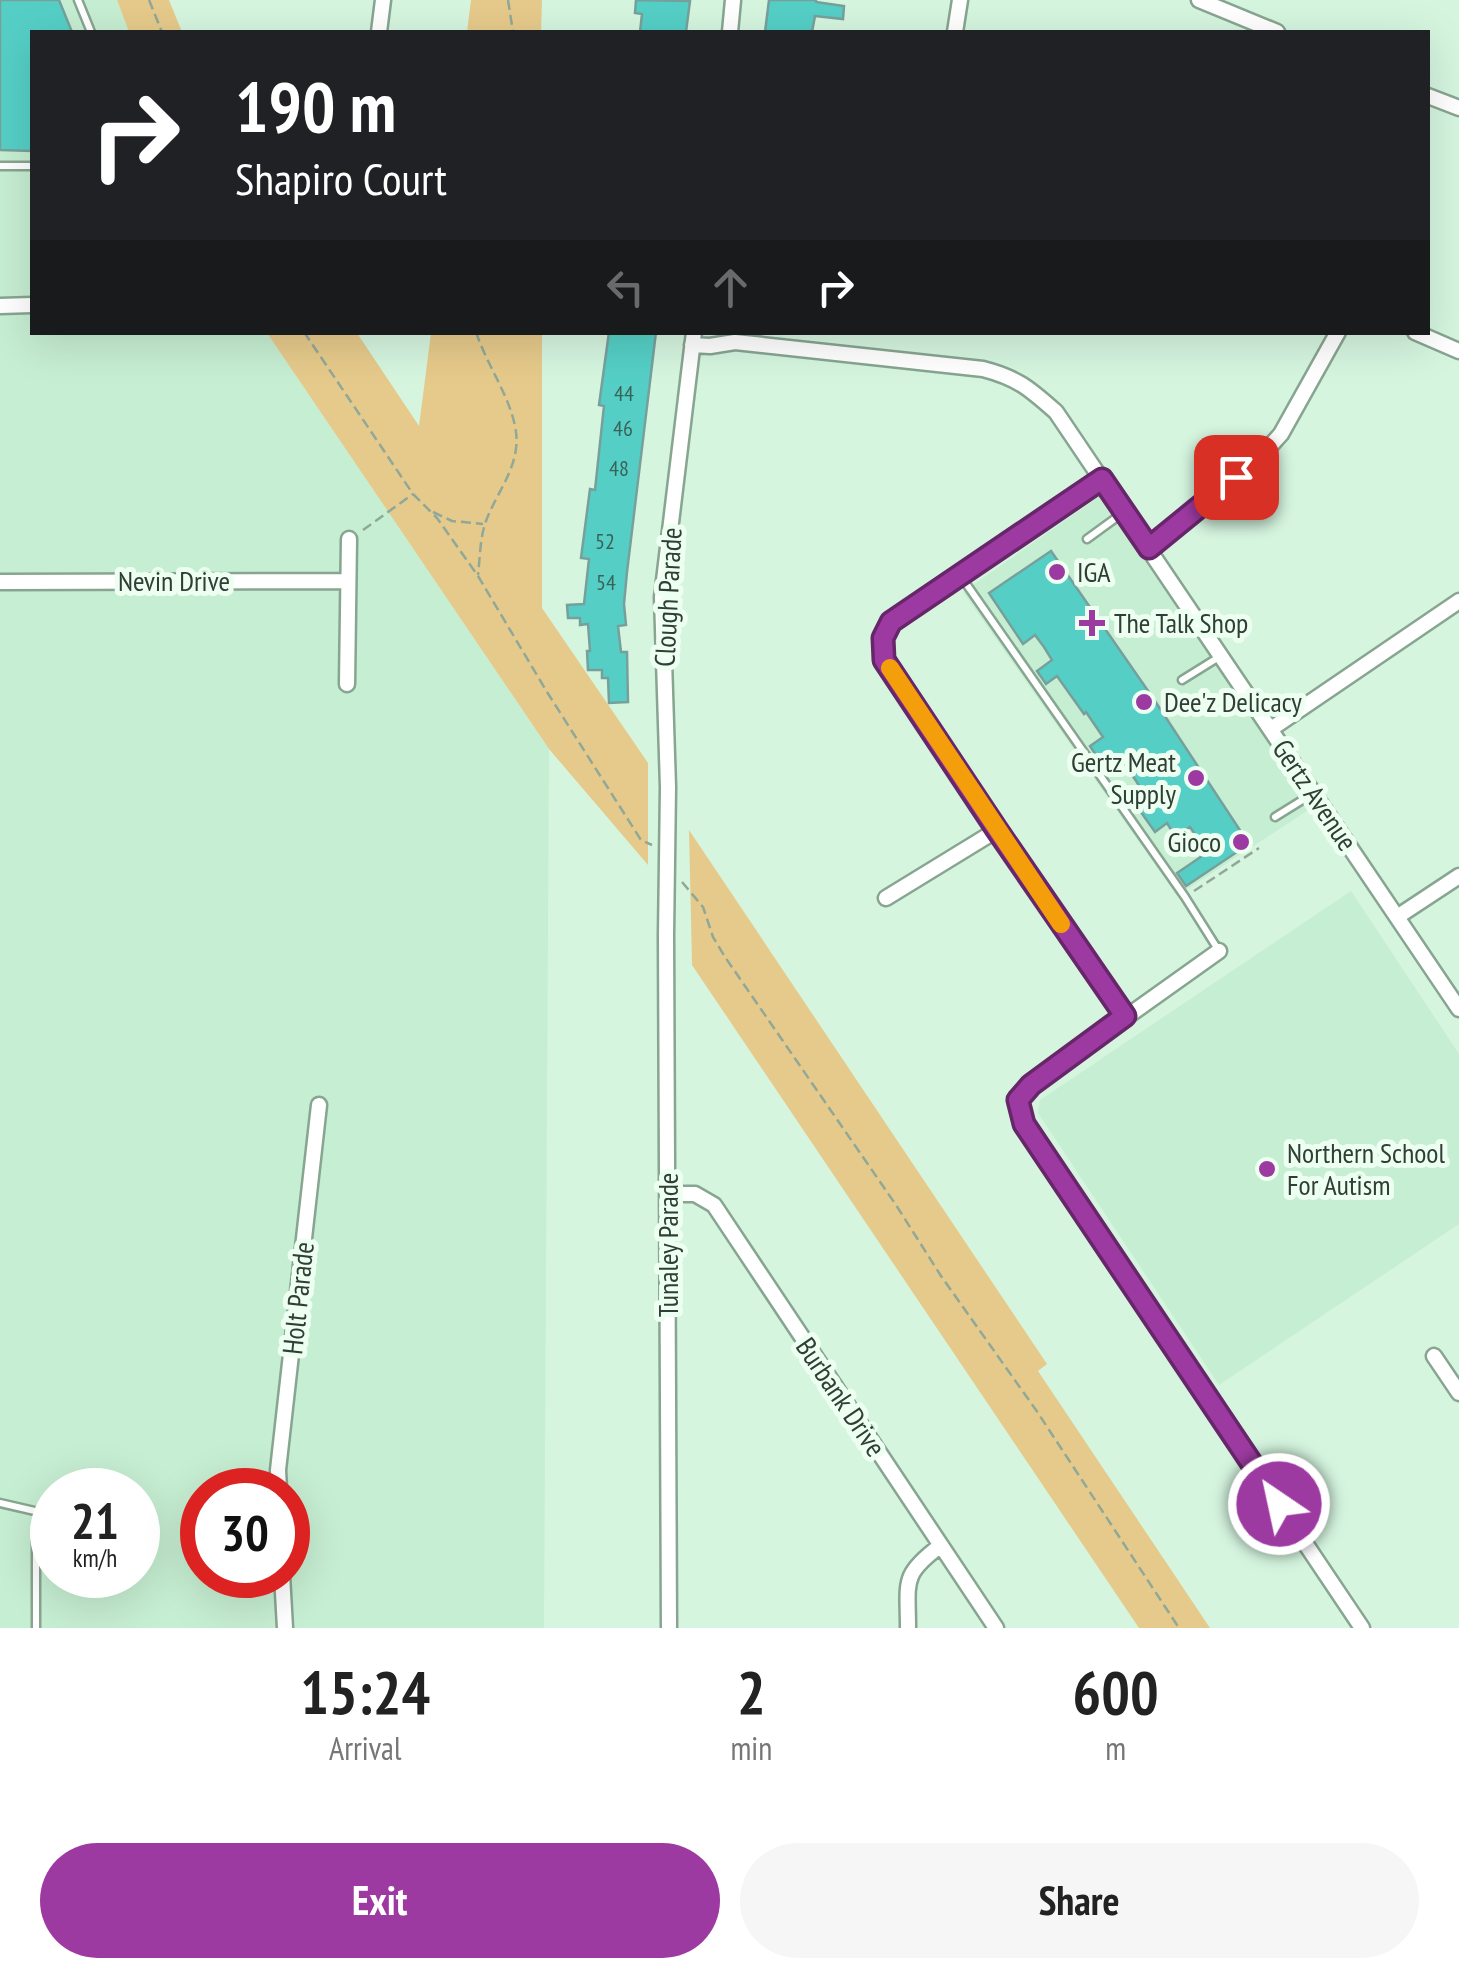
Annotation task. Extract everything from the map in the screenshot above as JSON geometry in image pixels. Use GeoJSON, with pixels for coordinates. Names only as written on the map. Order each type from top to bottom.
{"type":"FeatureCollection","features":[{"type":"Feature","properties":{"kind":"street"},"geometry":{"type":"LineString","coordinates":[[380,30],[383,0]]}},
{"type":"Feature","properties":{"kind":"street"},"geometry":{"type":"LineString","coordinates":[[730,30],[734,0]]}},
{"type":"Feature","properties":{"kind":"street"},"geometry":{"type":"LineString","coordinates":[[955,30],[960,0]]}},
{"type":"Feature","properties":{"kind":"street"},"geometry":{"type":"LineString","coordinates":[[1199,0],[1272,30]]}},
{"type":"Feature","properties":{"kind":"street"},"geometry":{"type":"LineString","coordinates":[[1430,97],[1459,108]]}},
{"type":"Feature","properties":{"kind":"street"},"geometry":{"type":"LineString","coordinates":[[0,306],[30,305]]}},
{"type":"Feature","properties":{"kind":"street","name":"Gertz Avenue"},"geometry":{"type":"LineString","coordinates":[[720,335],[735,342]]}},
{"type":"Feature","properties":{"kind":"street"},"geometry":{"type":"LineString","coordinates":[[1149,548],[1264,453],[1281,434],[1336,335]]}},
{"type":"Feature","properties":{"kind":"street"},"geometry":{"type":"LineString","coordinates":[[1422,335],[1459,351]]}},
{"type":"Feature","properties":{"kind":"street","name":"Gertz Avenue"},"geometry":{"type":"LineString","coordinates":[[693,338],[710,346],[735,342],[984,370],[1008,376],[1029,388],[1056,412],[1459,1009]]}},
{"type":"Feature","properties":{"kind":"street","name":"Clough Parade"},"geometry":{"type":"LineString","coordinates":[[667,863],[662,597],[693,338]]}},
{"type":"Feature","properties":{"kind":"street"},"geometry":{"type":"LineString","coordinates":[[1102,479],[891,622],[883,638],[884,660],[1125,1016]]}},
{"type":"Feature","properties":{"kind":"street"},"geometry":{"type":"LineString","coordinates":[[347,684],[349,539]]}},
{"type":"Feature","properties":{"kind":"street","name":"Nevin Drive"},"geometry":{"type":"LineString","coordinates":[[0,582],[348,581]]}},
{"type":"Feature","properties":{"kind":"street"},"geometry":{"type":"LineString","coordinates":[[1271,729],[1459,601]]}},
{"type":"Feature","properties":{"kind":"street"},"geometry":{"type":"LineString","coordinates":[[886,898],[997,830]]}},
{"type":"Feature","properties":{"kind":"street","name":"Tunaley Parade"},"geometry":{"type":"LineString","coordinates":[[667,863],[669,1628]]}},
{"type":"Feature","properties":{"kind":"street"},"geometry":{"type":"LineString","coordinates":[[1397,917],[1459,876]]}},
{"type":"Feature","properties":{"kind":"street"},"geometry":{"type":"LineString","coordinates":[[1218,952],[1031,1085],[1018,1100],[1024,1124],[1362,1628]]}},
{"type":"Feature","properties":{"kind":"street","name":"Holt Parade"},"geometry":{"type":"LineString","coordinates":[[278,1468],[318,1105]]}},
{"type":"Feature","properties":{"kind":"street","name":"Burbank Drive"},"geometry":{"type":"LineString","coordinates":[[668,1194],[695,1194],[714,1205],[996,1628]]}},
{"type":"Feature","properties":{"kind":"street"},"geometry":{"type":"LineString","coordinates":[[1434,1356],[1459,1394]]}},
{"type":"Feature","properties":{"kind":"street"},"geometry":{"type":"LineString","coordinates":[[908,1628],[909,1577],[919,1562],[940,1546]]}},
{"type":"Feature","properties":{"kind":"street"},"geometry":{"type":"LineString","coordinates":[[283,1598],[284,1628]]}},
{"type":"Feature","properties":{"kind":"lane"},"geometry":{"type":"LineString","coordinates":[[78,0],[90,30]]}},
{"type":"Feature","properties":{"kind":"lane"},"geometry":{"type":"LineString","coordinates":[[0,166],[30,166]]}},
{"type":"Feature","properties":{"kind":"lane"},"geometry":{"type":"LineString","coordinates":[[1087,539],[1125,512]]}},
{"type":"Feature","properties":{"kind":"lane"},"geometry":{"type":"LineString","coordinates":[[959,574],[1184,897],[1218,952]]}},
{"type":"Feature","properties":{"kind":"lane"},"geometry":{"type":"LineString","coordinates":[[1182,680],[1220,656]]}},
{"type":"Feature","properties":{"kind":"lane"},"geometry":{"type":"LineString","coordinates":[[1274,817],[1313,794]]}},
{"type":"Feature","properties":{"kind":"lane"},"geometry":{"type":"LineString","coordinates":[[0,1503],[30,1510]]}},
{"type":"Feature","properties":{"kind":"lane"},"geometry":{"type":"LineString","coordinates":[[36,1598],[36,1628]]}},
{"type":"Feature","properties":{"kind":"path"},"geometry":{"type":"LineString","coordinates":[[149,0],[161,30]]}},
{"type":"Feature","properties":{"kind":"path"},"geometry":{"type":"LineString","coordinates":[[508,0],[513,30]]}},
{"type":"Feature","properties":{"kind":"path"},"geometry":{"type":"LineString","coordinates":[[306,335],[413,494],[478,576],[642,840],[656,847],[703,906],[713,938],[725,957],[1036,1410],[1179,1628]]}},
{"type":"Feature","properties":{"kind":"path"},"geometry":{"type":"LineString","coordinates":[[477,335],[516,427],[517,446],[514,466],[484,524],[478,576]]}},
{"type":"Feature","properties":{"kind":"path"},"geometry":{"type":"LineString","coordinates":[[349,539],[413,494]]}},
{"type":"Feature","properties":{"kind":"path"},"geometry":{"type":"LineString","coordinates":[[430,511],[452,520],[484,524]]}},
{"type":"Feature","properties":{"kind":"path"},"geometry":{"type":"LineString","coordinates":[[1184,897],[1259,848]]}},
{"type":"Feature","properties":{"kind":"shaded area"},"geometry":{"type":"Polygon","coordinates":[[[0,0],[117,0],[128,30],[30,30],[30,335],[268,335],[549,749],[544,1628],[0,1628],[0,0]]]}},
{"type":"Feature","properties":{"kind":"shaded area"},"geometry":{"type":"Polygon","coordinates":[[[117,0],[169,0],[181,30],[128,30],[117,0]]]}},
{"type":"Feature","properties":{"kind":"shaded area"},"geometry":{"type":"Polygon","coordinates":[[[471,0],[542,0],[541,30],[467,30],[471,0]]]}},
{"type":"Feature","properties":{"kind":"shaded area"},"geometry":{"type":"Polygon","coordinates":[[[268,335],[358,335],[419,426],[431,335],[542,335],[542,608],[648,763],[648,865],[549,749],[268,335]]]}},
{"type":"Feature","properties":{"kind":"shaded area"},"geometry":{"type":"Polygon","coordinates":[[[1100,496],[1313,807],[1177,896],[963,592],[1100,496]]]}},
{"type":"Feature","properties":{"kind":"shaded area"},"geometry":{"type":"Polygon","coordinates":[[[689,830],[1047,1364],[1038,1371],[1210,1628],[1139,1628],[692,965],[689,830]]]}},
{"type":"Feature","properties":{"kind":"shaded area","name":"Northern School For Autism"},"geometry":{"type":"Polygon","coordinates":[[[1351,891],[1459,1054],[1459,1224],[1219,1385],[1038,1113],[1040,1100],[1351,891]]]}},
{"type":"Feature","properties":{"kind":"building"},"geometry":{"type":"Polygon","coordinates":[[[0,0],[59,0],[71,30],[30,30],[30,151],[0,150],[0,0]]]}},
{"type":"Feature","properties":{"kind":"building"},"geometry":{"type":"Polygon","coordinates":[[[636,0],[690,1],[686,30],[640,30],[642,14],[635,13],[636,0]]]}},
{"type":"Feature","properties":{"kind":"building"},"geometry":{"type":"Polygon","coordinates":[[[769,0],[816,0],[844,6],[843,19],[815,16],[812,30],[765,30],[769,0]]]}},
{"type":"Feature","properties":{"kind":"building"},"geometry":{"type":"Polygon","coordinates":[[[609,335],[656,335],[627,572],[626,625],[618,626],[621,652],[627,652],[628,702],[609,703],[608,678],[602,678],[602,670],[588,670],[588,624],[580,625],[580,618],[568,618],[567,605],[584,604],[589,559],[581,558],[590,489],[595,490],[604,406],[599,405],[609,335]]]}},
{"type":"Feature","properties":{"kind":"building"},"geometry":{"type":"Polygon","coordinates":[[[1051,551],[1249,844],[1186,886],[1177,873],[1208,852],[1190,827],[1175,836],[1167,823],[1155,832],[1138,808],[1134,810],[1125,798],[1140,787],[1123,761],[1107,772],[1090,746],[1103,737],[1086,712],[1057,676],[1046,684],[1037,671],[1052,660],[1044,647],[1035,635],[1023,644],[989,593],[1051,551]]]}},
{"type":"Feature","properties":{"kind":"slow traffic"},"geometry":{"type":"LineString","coordinates":[[890,668],[1061,924]]}},
{"type":"Feature","properties":{"kind":"place","name":"IGA"},"geometry":{"type":"Point","coordinates":[1057,572]}},
{"type":"Feature","properties":{"kind":"place","name":"The Talk Shop"},"geometry":{"type":"Point","coordinates":[1092,623]}},
{"type":"Feature","properties":{"kind":"place","name":"Dee'z Delicacy"},"geometry":{"type":"Point","coordinates":[1144,702]}},
{"type":"Feature","properties":{"kind":"place","name":"Gertz Meat Supply"},"geometry":{"type":"Point","coordinates":[1196,778]}},
{"type":"Feature","properties":{"kind":"place","name":"Gioco"},"geometry":{"type":"Point","coordinates":[1241,842]}},
{"type":"Feature","properties":{"kind":"place","name":"Northern School For Autism"},"geometry":{"type":"Point","coordinates":[1267,1169]}},
{"type":"Feature","properties":{"kind":"route"},"geometry":{"type":"LineString","coordinates":[[1236,477],[1149,548],[1102,479],[891,622],[883,638],[884,660],[1125,1016],[1031,1085],[1018,1100],[1024,1124],[1279,1504]]}}]}
